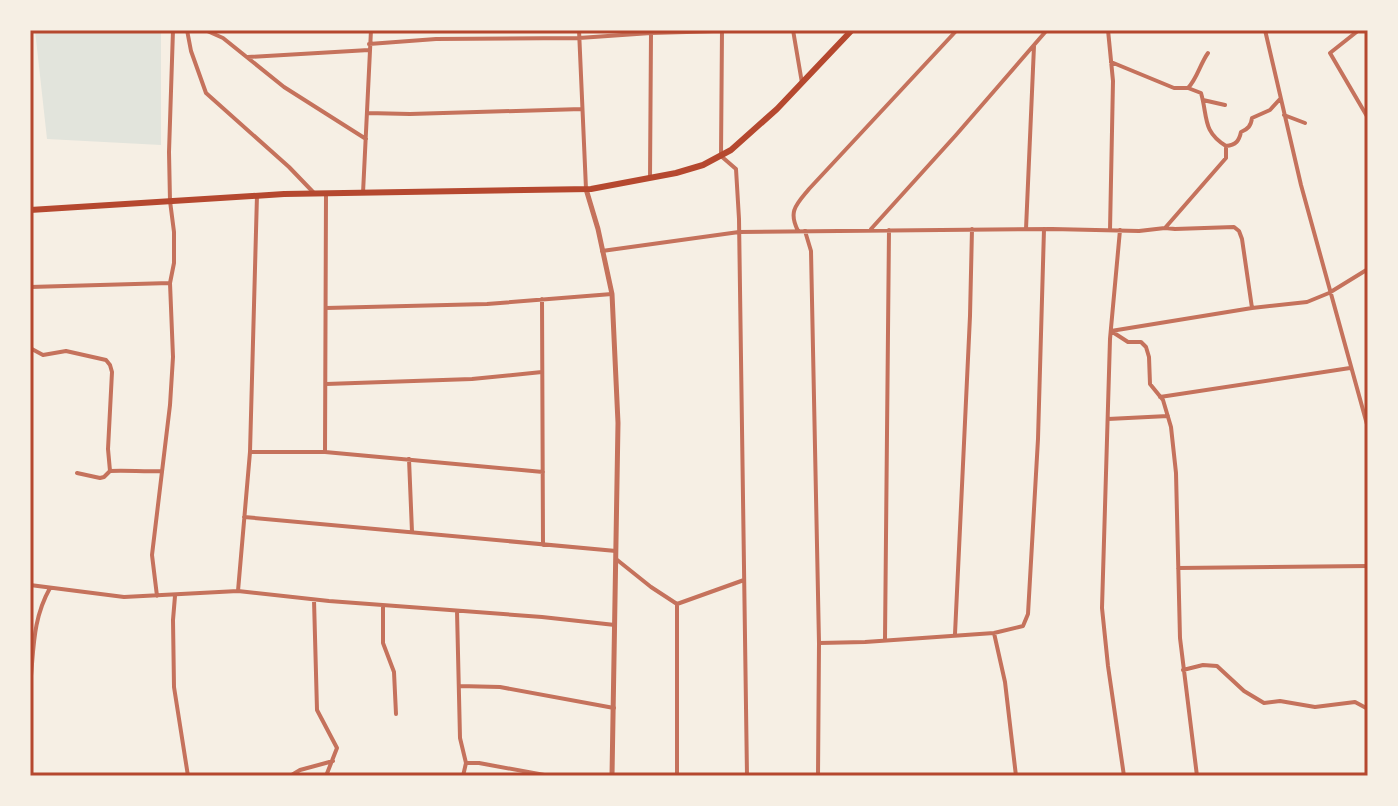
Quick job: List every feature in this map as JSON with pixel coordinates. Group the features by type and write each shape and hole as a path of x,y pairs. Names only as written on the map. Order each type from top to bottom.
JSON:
{"main road":[{"path":"30,210 257,195 586,189 650,178 689,169 731,150 777,109 852,30"}],"street":[{"path":"157,596 152,555 173,357 170,283 174,263 174,232 169,152 173,30"},
{"path":"187,30 206,93 289,167 314,194"},
{"path":"205,30 223,38 284,87 366,139"},
{"path":"363,193 371,30"},
{"path":"579,30 586,189 612,294 618,423 612,776"},
{"path":"793,30 802,83"},
{"path":"798,231 792,219 795,207 809,189 957,30"},
{"path":"869,230 1047,30"},
{"path":"1108,30 1113,81 1110,230"},
{"path":"1265,30 1329,293 1368,428"},
{"path":"1359,30 1330,53 1368,117"},
{"path":"247,57 436,39 579,38 722,31 721,156 736,169 739,232 747,776"},
{"path":"650,178 651,33"},
{"path":"1026,229 1034,44"},
{"path":"1188,88 1208,53"},
{"path":"1111,62 1174,88 1188,88 1201,93 1207,129 1226,146 1240,139 1241,132 1251,124 1252,118 1270,110 1280,99"},
{"path":"1203,100 1225,105"},
{"path":"367,113 582,109"},
{"path":"1284,115 1305,123"},
{"path":"1165,228 1226,158 1226,146"},
{"path":"325,452 326,193"},
{"path":"238,591 250,452 257,195"},
{"path":"602,251 739,232 972,229 1139,231 1234,227 1242,239 1252,308"},
{"path":"955,635 972,229"},
{"path":"819,643 994,633 1023,626 1028,614 1038,439 1044,229"},
{"path":"885,641 889,230"},
{"path":"1120,230 1111,331 1102,608 1124,776"},
{"path":"805,231 811,251 819,643 818,776"},
{"path":"1111,331 1307,302 1329,293 1368,269"},
{"path":"30,287 170,283"},
{"path":"326,308 487,304 612,294"},
{"path":"542,299 543,545"},
{"path":"1111,331 1128,342 1141,342 1146,347 1150,384 1160,397 1171,427 1176,473 1180,638 1197,776"},
{"path":"30,348 43,355 66,351 106,360 110,365 110,471"},
{"path":"1160,397 1350,368"},
{"path":"326,384 472,379 542,372"},
{"path":"1108,419 1168,416"},
{"path":"250,452 325,452 543,472"},
{"path":"409,459 412,533"},
{"path":"77,473 100,478 110,471 162,471"},
{"path":"244,517 616,551"},
{"path":"616,559 677,604"},
{"path":"1178,568 1368,566"},
{"path":"677,604 744,580"},
{"path":"30,585 124,597 238,591 615,625"},
{"path":"30,686 35,623 50,588"},
{"path":"175,595 174,687 188,776"},
{"path":"314,600 317,710 337,748 326,776"},
{"path":"677,604 677,776"},
{"path":"383,606 383,643 394,672 396,714"},
{"path":"457,611 460,738 466,763 463,776"},
{"path":"994,633 1005,682 1016,776"},
{"path":"1183,670 1203,665 1217,666 1244,691 1264,703 1280,701 1315,707 1355,702 1368,709"},
{"path":"459,686 500,687 614,708"},
{"path":"290,776 333,761"},
{"path":"466,763 550,776"}],"shaded area":[{"path":"35,30 161,30 161,145 47,139"}]}
